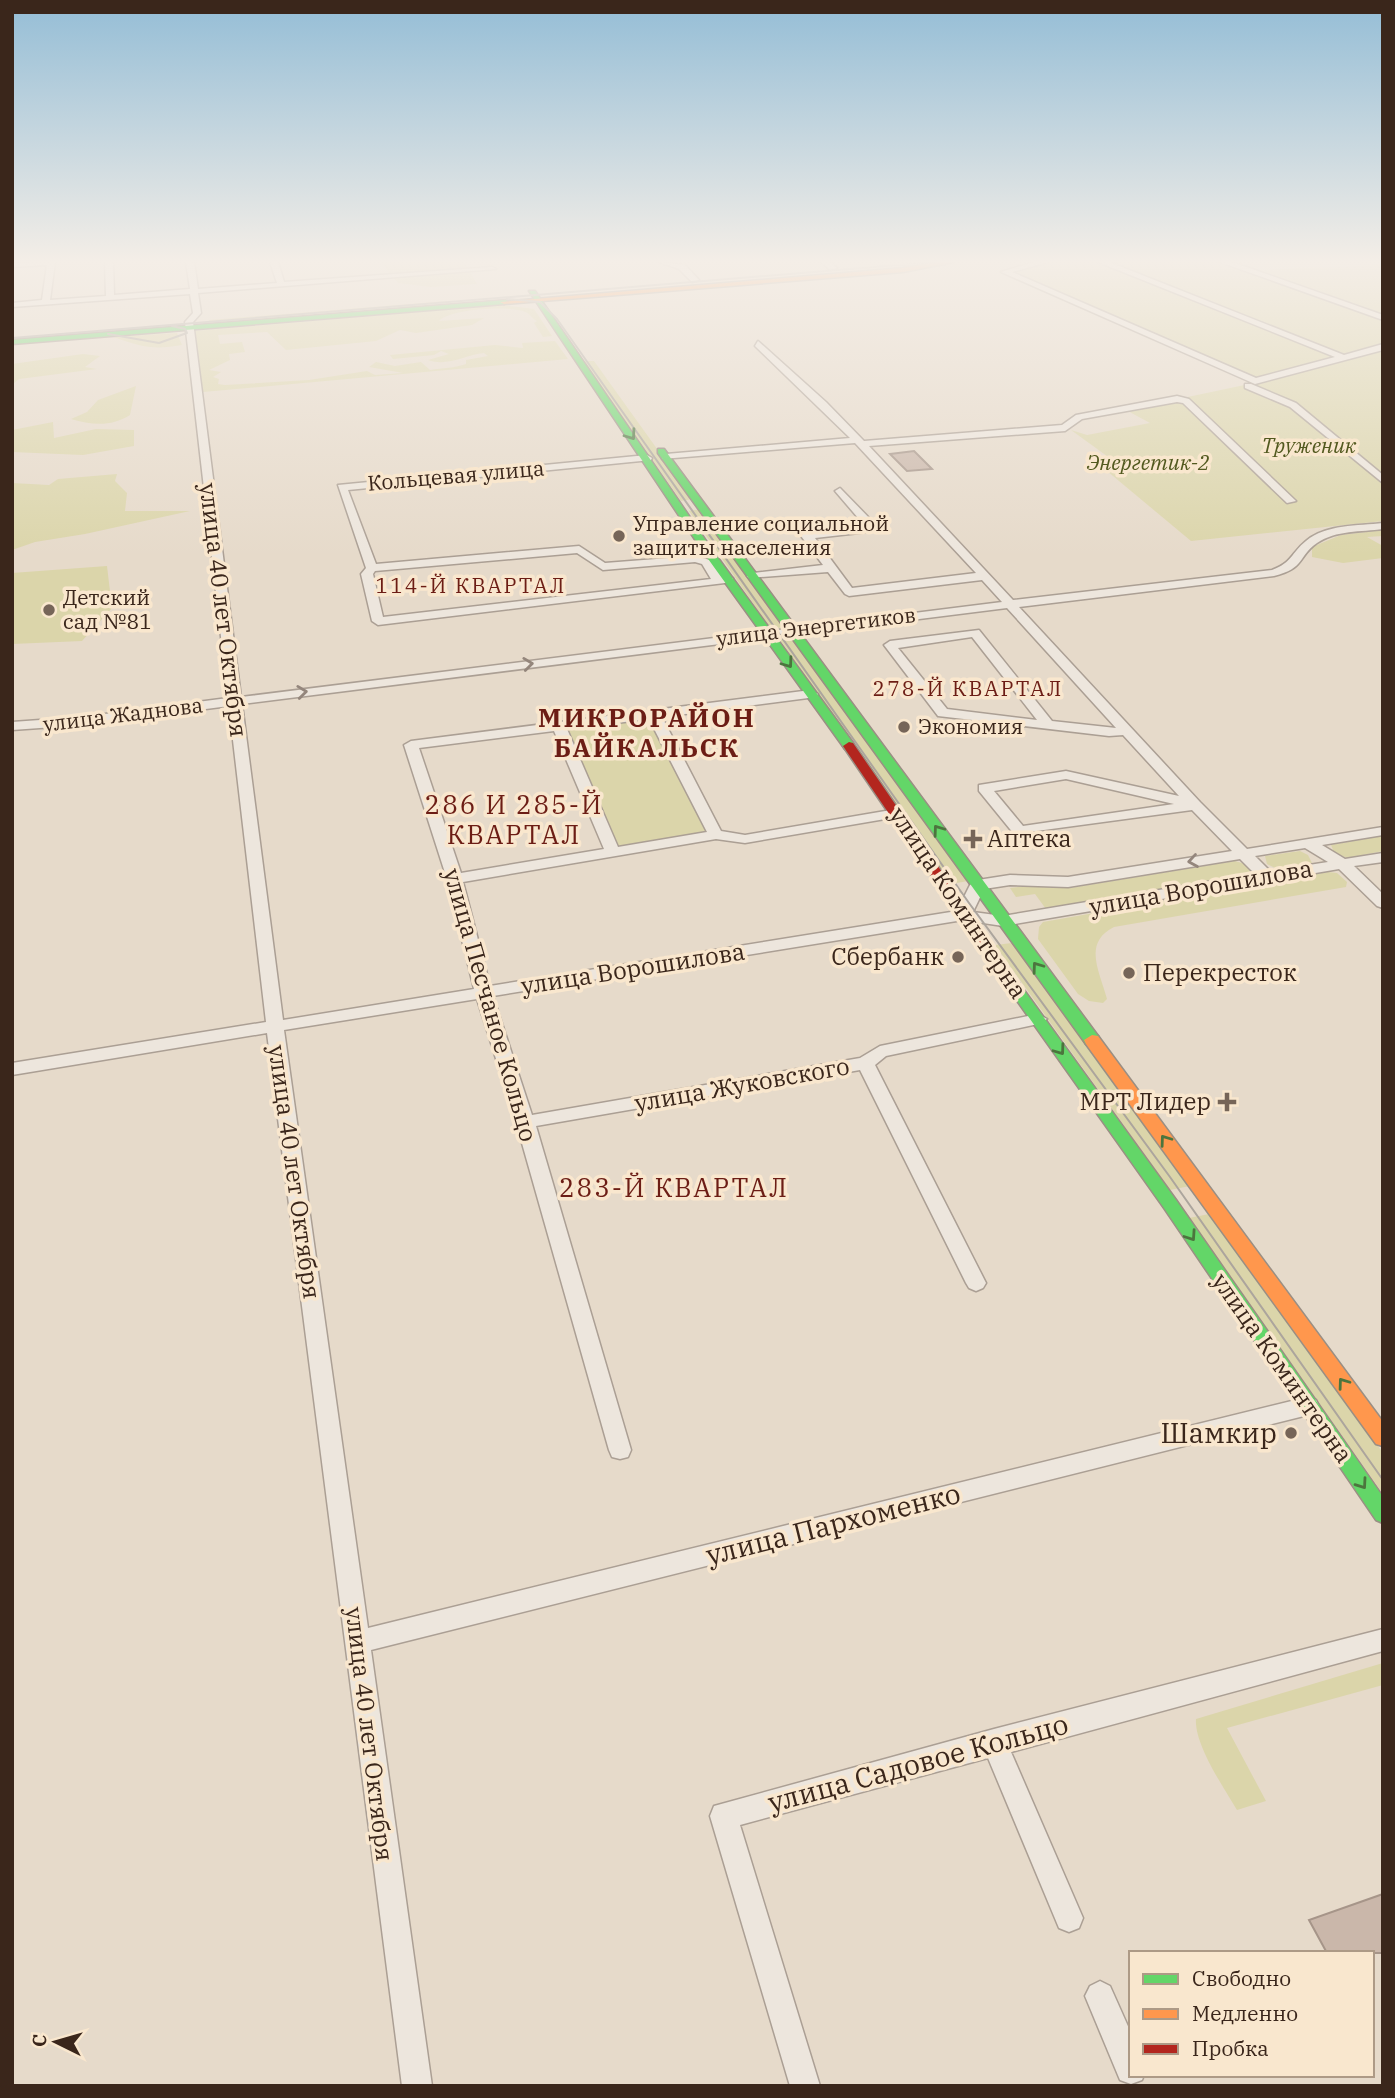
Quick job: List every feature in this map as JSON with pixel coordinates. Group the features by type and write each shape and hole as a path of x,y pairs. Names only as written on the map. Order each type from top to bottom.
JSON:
{"street":[{"name":"улица 40 лет Октября","path":"194,360 275,1027 417,2086"},
{"name":"улица Коминтерна","path":"579,360 647,458 723,580 767,633 897,813 963,915 1170,1204 1383,1514"},
{"name":"улица Коминтерна","path":"598,360 791,630 1383,1438"},
{"path":"775,360 823,404 1195,805 1268,877"},
{"path":"1207,360 1255,381 1338,360"},
{"path":"1248,386 1293,405 1383,480"},
{"path":"666,457 1065,428 1079,417 1177,399 1186,401 1291,501"},
{"name":"Кольцевая улица","path":"647,458 342,487 372,568 367,574 378,621 723,580"},
{"path":"840,491 871,525 868,529 807,536 849,592 983,576"},
{"name":"улица Энергетиков","path":"234,701 1009,603 1275,573 1295,565 1306,546 1327,534 1383,526"},
{"path":"372,568 579,549 603,567 695,559 706,562 723,580"},
{"path":"753,576 829,568"},
{"path":"1048,725 975,633 890,645 943,713 1109,732 1127,731"},
{"name":"улица Песчаное Кольцо","path":"620,1450 525,1122 483,993 455,879 411,745 811,694"},
{"name":"улица Жаднова","path":"12,726 82,721 234,701"},
{"path":"654,715 716,835"},
{"path":"560,728 614,855"},
{"path":"1066,775 1195,805 1019,831 984,788 1066,775"},
{"path":"455,879 614,855 716,835 745,839 897,813"},
{"name":"улица Ворошилова","path":"978,885 1010,880 1068,882 1383,831"},
{"path":"1309,844 1343,864 1383,857"},
{"name":"улица Ворошилова","path":"12,1069 963,915 1003,921 1343,864 1383,903"},
{"path":"963,915 978,885"},
{"name":"улица Жуковского","path":"525,1122 865,1063 880,1052 1038,1020"},
{"path":"865,1063 976,1283"},
{"path":"1170,1204 1206,1196"},
{"name":"улица Пархоменко","path":"358,1642 1308,1406"},
{"name":"улица Садовое Кольцо","path":"805,2086 724,1816 1383,1640"},
{"path":"994,1742 1069,1918"},
{"path":"1100,1996 1129,2064"}],"green space":[{"path":"41,360 95,360 85,367 97,369 19,379 12,385 12,364"},
{"path":"199,360 230,360 209,370 221,372 213,377 219,379 218,384 225,385 309,380 367,371 375,375 403,373 369,367 376,362 395,366 421,362 430,370 466,364 467,360 558,360 203,392"},
{"path":"428,360 456,360 442,362"},
{"name":"Труженик","path":"1202,360 1383,360 1383,521 1191,541 1095,461 1111,459 1071,430 1087,435 1150,423 1126,410 1254,383"},
{"path":"584,361 594,361 693,499 681,501"},
{"path":"136,386 130,415 123,419 101,424 71,419 87,412 98,400"},
{"path":"53,422 54,438 96,429 134,430 134,446 83,455 12,452 12,430"},
{"path":"117,474 115,481 127,493 125,511 190,511 35,542 12,550 12,483 49,485 58,479"},
{"path":"701,509 785,627 771,629 689,511"},
{"path":"1383,530 1383,536 1367,537 1383,546 1383,558 1343,563 1312,557 1312,547 1341,535"},
{"path":"107,566 112,608 82,641 12,644 12,573"},
{"path":"792,636 968,881 951,884 778,637"},
{"path":"654,715 716,835 614,853 560,728"},
{"path":"1383,836 1383,851 1347,858 1334,852 1331,845"},
{"path":"1300,851 1308,855 1312,863 1277,869 1267,864 1265,856"},
{"path":"1235,861 1252,866 1248,877 1046,909 1035,894 1016,897 1010,888 1033,885 1070,888"},
{"path":"1328,872 1337,873 1347,882 1346,887 1114,927 1098,941 1096,950 1098,969 1107,999 1103,1003 1089,1001 1078,994 1038,939 1039,927 1043,922"},
{"path":"1012,943 1190,1186 1170,1190 995,945"},
{"path":"1209,1214 1383,1453 1383,1494 1189,1218"},
{"path":"1383,1663 1383,1685 1227,1728 1266,1801 1237,1810 1205,1753 1196,1719"}],"building":[{"path":"914,451 932,469 907,471 890,454"},
{"path":"1383,1894 1383,1953 1326,1951 1309,1920"}],"tram line":[{"path":"586,360 969,903 1170,1177 1383,1480"}],"traffic: fast":[{"path":"578,360 711,556 849,746"},
{"path":"661,451 1092,1040"},
{"path":"1003,971 1170,1204 1383,1514"}],"traffic: slow":[{"path":"1092,1040 1383,1438"}],"traffic: jam":[{"path":"849,746 1003,971"}],"place":[{"name":"Управление социальной защиты населения","path":"619,536"},
{"name":"Детский сад №81","path":"49,610"},
{"name":"Экономия","path":"904,727"},
{"name":"Аптека","path":"973,839"},
{"name":"Сбербанк","path":"958,957"},
{"name":"Перекресток","path":"1129,973"},
{"name":"МРТ Лидер","path":"1227,1102"},
{"name":"Шамкир","path":"1291,1433"}],"district":[{"name":"114-Й КВАРТАЛ","path":"471,586"},
{"name":"278-Й КВАРТАЛ","path":"968,689"},
{"name":"МИКРОРАЙОН БАЙКАЛЬСК","path":"647,733"},
{"name":"286 И 285-Й КВАРТАЛ","path":"514,820"},
{"name":"283-Й КВАРТАЛ","path":"674,1188"}],"park label":[{"name":"Энергетик-2","path":"1148,463"}]}
